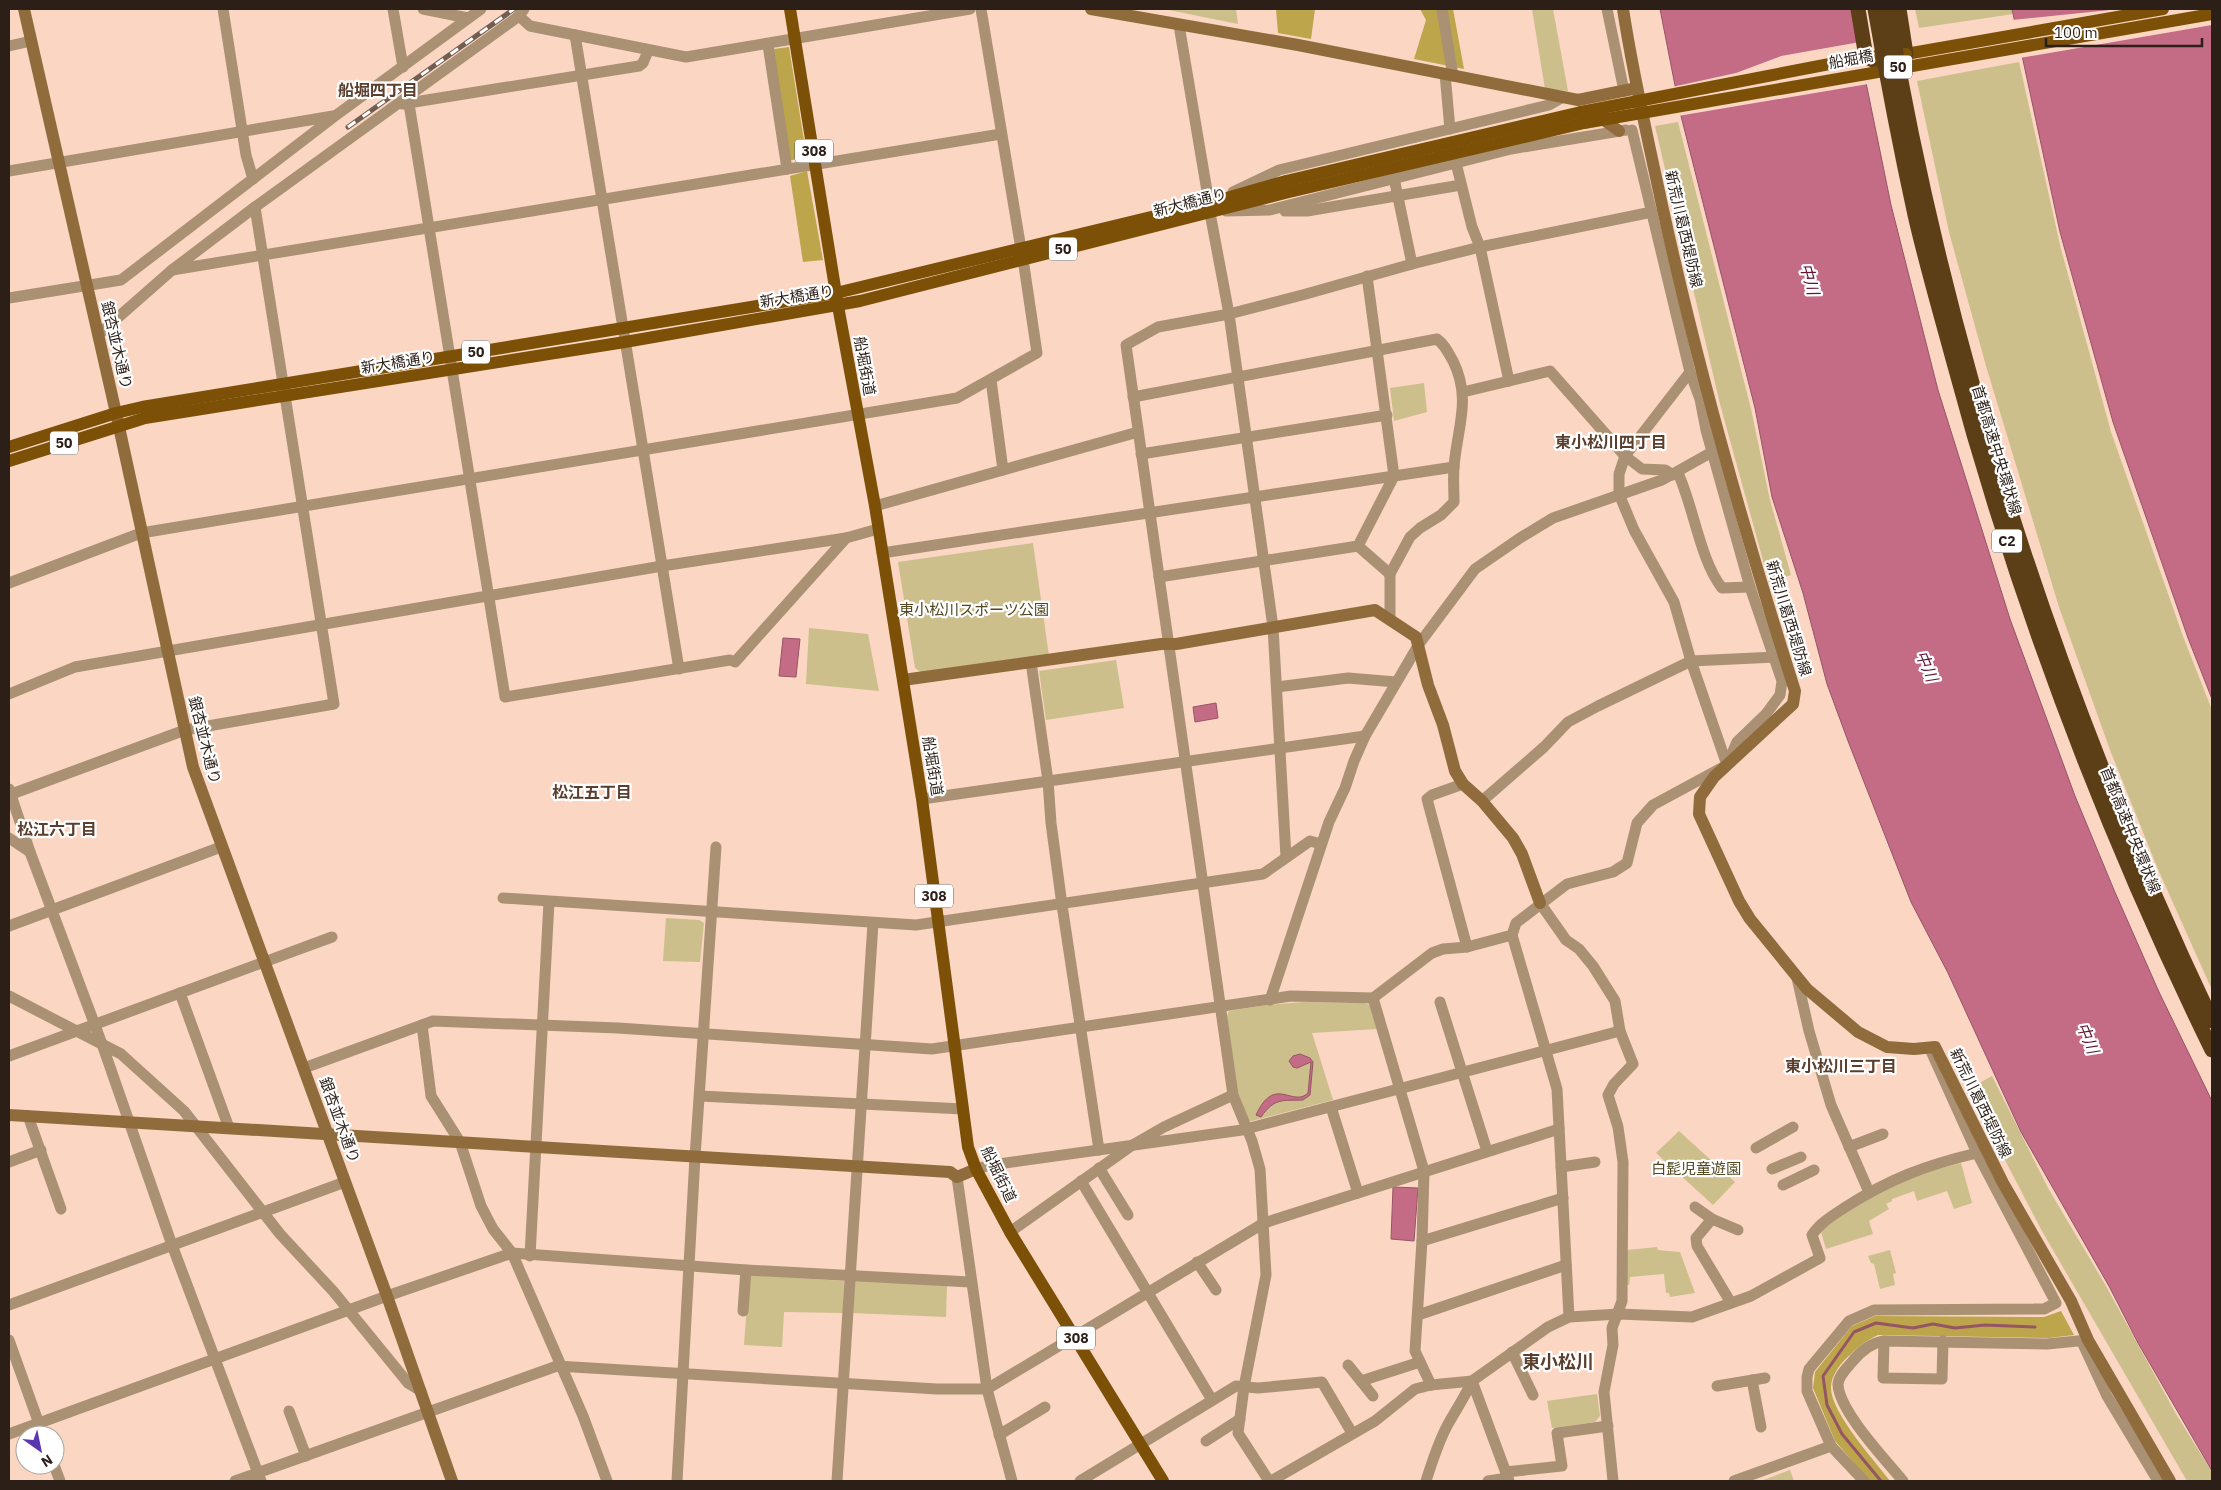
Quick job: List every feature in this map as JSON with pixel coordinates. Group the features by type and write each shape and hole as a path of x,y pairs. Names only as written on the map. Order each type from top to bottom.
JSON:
{"highway":[{"path":"1858,9 1866,57 1891,68 1906,54 1899,9"},
{"name":"首都高速中央環状線","path":"1875,9 1915,216 1970,423 1997,511 2057,691 2105,815 2165,953 2212,1050"},
{"name":"首都高速中央環状線","path":"1888,9 1912,130 1954,313 2037,592 2147,880 2212,1021"}],"main road":[{"name":"船堀街道","path":"790,9 817,164 856,413 875,506 922,799 968,1147 976,1169 1010,1232 1163,1481"},
{"name":"船堀橋","path":"1581,111 1866,57 1906,54 2163,9"},
{"name":"船堀橋","path":"1581,111 1891,68 2212,14"},
{"name":"新大橋通り","path":"9,448 117,419 145,418 449,357 836,293 1022,254 1214,207 1581,111"},
{"name":"新大橋通り","path":"284,390 451,370 838,306 1022,254"},
{"name":"新大橋通り","path":"9,461 117,419"}],"street":[{"name":"銀杏並木通り","path":"24,9 117,419 193,768 387,1296 452,1481"},
{"path":"223,9 242,131 253,179"},
{"path":"393,9 403,67"},
{"path":"423,9 468,18"},
{"path":"9,298 121,280 334,116 481,9"},
{"path":"98,335 172,270 522,12 530,26 648,51 686,57 970,9"},
{"path":"9,583 141,533 470,480 856,413 957,398 1037,353 981,9"},
{"path":"1091,9 1298,45 1563,97 1581,111 1619,131"},
{"path":"1442,9 1449,75 1450,129"},
{"path":"1607,9 1624,91"},
{"name":"新荒川葛西堤防線","path":"1622,9 1637,88 1638,128 1680,287 1704,398 1796,698 1788,709 1714,777 1700,797 1699,814 1739,901 1750,919 1797,978 1818,1000 1858,1032 1887,1047 1899,1049 1935,1047 2008,1202 2071,1301 2085,1341 2170,1481"},
{"path":"1179,25 1214,207 1273,627 1286,857"},
{"path":"575,35 679,669"},
{"path":"9,46 31,42"},
{"path":"768,44 787,169"},
{"path":"395,104 409,104 638,66 643,63 648,51"},
{"path":"1581,111 1624,91 1637,88"},
{"path":"1214,207 1279,170 1549,105 1563,97"},
{"path":"409,104 505,697 730,660 735,662 846,538"},
{"path":"9,171 334,116"},
{"path":"1270,210 1511,149 1638,128 1652,212 1690,372 1704,398 1706,430 1712,452 1750,587 1776,657 1782,681 1780,695 1766,714 1737,742 1727,765 1653,805 1637,823 1626,863 1613,872 1567,884 1516,923 1512,935 1547,1050 1557,1090 1569,1317"},
{"path":"172,270 1001,134"},
{"path":"1456,163 1472,227 1480,247 1509,381"},
{"path":"1394,178 1412,264"},
{"path":"1214,207 1307,211 1461,185"},
{"path":"255,207 334,704 185,730 9,792 102,1044 172,1245 258,1474"},
{"path":"1472,1381 1432,1385 1416,1389 1375,1421 1270,1481 1238,1433 1244,1387 1266,1275 1260,1169 1233,1095 1219,1008 1126,345 1158,327 1229,314 1480,247 1652,212"},
{"path":"1358,546 1394,476 1368,276"},
{"path":"1133,397 1437,339 1445,346 1458,370 1463,392 1462,422 1454,467 1454,502 1441,515 1420,528 1410,537 1390,574 1390,618"},
{"path":"1463,392 1550,371 1625,456 1642,469 1665,470 1675,474 1685,488 1712,576 1722,588 1750,587"},
{"path":"1690,372 1625,456 1619,474 1619,494 1634,530 1674,602 1691,661 1727,765"},
{"path":"991,380 1004,470"},
{"path":"1141,454 1387,416"},
{"path":"875,506 1138,432"},
{"path":"1270,1000 1328,822 1345,788 1365,736 1420,644 1475,569 1520,538 1554,518 1675,474 1712,452"},
{"path":"882,553 1454,467"},
{"path":"9,694 60,675 75,667 662,566 846,538 878,529"},
{"path":"1159,577 1358,546 1390,574"},
{"path":"903,680 1169,644 1375,610 1416,636 1420,644 1428,685 1443,725 1455,771 1463,784 1482,801 1512,838 1522,854 1540,903 1566,940 1579,949 1593,966 1615,1001 1620,1031 1633,1064 1614,1084 1608,1095 1618,1127 1623,1162 1622,1301 1619,1314 1612,1328 1613,1345 1604,1392 1613,1481"},
{"path":"1482,801 1544,747 1568,722 1691,661 1776,657"},
{"path":"1031,662 1048,781 1051,822 1062,904 1099,1150"},
{"path":"1277,687 1348,678 1396,682"},
{"path":"922,799 1186,763 1365,736"},
{"path":"1463,784 1432,794 1427,799 1467,947"},
{"path":"9,838 30,852"},
{"path":"503,898 916,925 1263,874 1310,841 1321,844"},
{"path":"9,926 221,847"},
{"path":"677,1481 695,1157 705,1034 716,847"},
{"path":"530,1256 549,902"},
{"path":"837,1481 873,923"},
{"path":"304,1068 433,1021 542,1024 932,1048 954,1046 1291,996 1373,998 1432,953 1443,949 1467,947 1512,935"},
{"path":"9,1056 332,937"},
{"path":"1797,978 1809,1031 1831,1105 1869,1192"},
{"path":"180,993 229,1128"},
{"path":"9,996 121,1054 184,1112 262,1212 349,1311 408,1383 421,1391"},
{"path":"1373,998 1424,1171 1422,1242 1415,1351 1432,1385"},
{"path":"1440,1002 1464,1072 1487,1151"},
{"path":"422,1025 431,1096 460,1142 482,1206 493,1229 512,1254 562,1365 607,1481"},
{"path":"957,1177 976,1169 1246,1129 1620,1031"},
{"path":"1864,1481 1831,1446 1807,1391 1809,1369 1849,1321 1874,1310 2044,1309 2056,1303 2008,1202 1978,1152 1929,1047"},
{"path":"1010,1232 1131,1146 1164,1127 1233,1095"},
{"path":"700,1096 861,1106 963,1109"},
{"path":"1331,1107 1358,1193"},
{"path":"9,1115 950,1172 957,1177 970,1282 987,1389 1012,1481"},
{"path":"28,1116 61,1209"},
{"path":"1756,1148 1793,1127"},
{"path":"235,1481 562,1365 936,1389 987,1389 1264,1223 1558,1129"},
{"path":"1849,1147 1883,1134"},
{"path":"9,1162 41,1150"},
{"path":"1426,1481 1432,1461 1447,1426 1464,1399 1472,1381 1548,1327 1569,1317 1619,1314 1692,1317 1751,1296 1820,1258 1812,1235 1819,1225 1869,1192 1920,1168 1978,1152"},
{"path":"1772,1169 1801,1157"},
{"path":"1561,1167 1595,1162"},
{"path":"1099,1168 1128,1215"},
{"path":"1784,1185 1814,1170"},
{"path":"1081,1181 1212,1400"},
{"path":"9,1305 344,1182"},
{"path":"1422,1242 1563,1198"},
{"path":"1695,1207 1712,1219 1738,1230"},
{"path":"1712,1219 1696,1238 1697,1246 1731,1303"},
{"path":"9,1434 387,1296 512,1254 746,1270 970,1282"},
{"path":"1197,1262 1216,1290"},
{"path":"1418,1315 1566,1266"},
{"path":"743,1311 746,1270"},
{"path":"9,1340 39,1423"},
{"path":"1884,1341 1883,1378 1942,1378 1942,1341"},
{"path":"1903,1481 1846,1409 1838,1384 1840,1376 1859,1354 1875,1342 1942,1341 2047,1344 2085,1341 2107,1396 2158,1481"},
{"path":"1512,1352 1533,1395"},
{"path":"1361,1381 1420,1362"},
{"path":"1348,1364 1373,1396"},
{"path":"1718,1386 1765,1378"},
{"path":"1752,1380 1761,1427"},
{"path":"1472,1381 1508,1477"},
{"path":"1080,1481 1236,1386 1258,1388 1322,1382 1352,1433"},
{"path":"999,1435 1045,1407"},
{"path":"289,1411 306,1456"},
{"path":"1206,1440 1240,1419"},
{"path":"1488,1481 1562,1466 1557,1433 1608,1426"},
{"path":"1734,1481 1831,1446"},
{"path":"2146,1463 2147,1481"}],"green space":[{"path":"1164,9 1236,9 1238,24"},
{"path":"1532,9 1553,9 1568,91 1545,89"},
{"path":"1915,9 2012,9 2013,14 1919,28"},
{"path":"2019,62 2061,249 2111,432 2184,639 2212,710 2212,990 2157,867 2110,750 2059,607 1986,366 1949,232 1917,81"},
{"path":"1678,122 1751,409 1770,500 1791,575 1769,582 1720,404 1655,126"},
{"path":"1424,383 1427,412 1394,421 1390,388"},
{"name":"東小松川スポーツ公園","path":"1033,543 1049,656 922,673 915,668 898,562"},
{"path":"809,628 868,634 879,691 806,684"},
{"path":"1116,660 1124,708 1046,720 1039,671"},
{"path":"666,918 699,920 704,923 700,962 663,961"},
{"path":"1304,1002 1364,1003 1370,1005 1377,1029 1312,1033 1333,1100 1248,1122 1238,1096 1227,1016 1229,1011 1266,1005"},
{"path":"1992,1076 2048,1188 2106,1286 2176,1414 2212,1472 2212,1481 2187,1481 2042,1231 1968,1089"},
{"name":"白髭児童遊園","path":"1679,1131 1735,1182 1713,1205 1656,1153"},
{"path":"1961,1163 1972,1203 1954,1209 1947,1191 1917,1201 1914,1191 1892,1199 1892,1201 1886,1204 1889,1209 1869,1221 1873,1234 1826,1249 1821,1232 1826,1226 1877,1193 1928,1172"},
{"path":"1657,1247 1658,1250 1680,1252 1695,1293 1670,1297 1669,1293 1666,1293 1664,1274 1630,1277 1629,1285 1627,1285 1627,1250"},
{"path":"1890,1250 1896,1273 1893,1274 1895,1285 1880,1289 1874,1264 1871,1263 1868,1256"},
{"path":"749,1275 844,1281 843,1313 784,1312 782,1347 744,1345"},
{"path":"853,1280 947,1286 946,1317 852,1313"},
{"path":"1597,1394 1600,1416 1595,1422 1552,1428 1547,1401"},
{"path":"1790,1470 1794,1481 1761,1481"}],"shaded area":[{"path":"1276,9 1315,9 1311,39 1278,33"},
{"path":"1420,9 1453,9 1464,69 1414,59 1426,20"},
{"path":"789,47 807,159 790,160 767,50"},
{"path":"807,171 823,260 803,262 790,176"},
{"path":"2061,1311 2074,1335 2049,1338 1878,1335 1870,1339 1840,1365 1833,1378 1831,1387 1833,1397 1845,1422 1890,1481 1870,1481 1835,1441 1813,1388 1815,1372 1852,1326 1875,1316 2044,1317"}],"water":[{"name":"中川","path":"1660,9 1851,9 1891,205 1938,390 2010,619 2075,796 2114,890 2159,992 2212,1101 2212,1471 2138,1343 2110,1288 2021,1132 1948,973 1911,902 1848,741 1827,684 1803,593 1772,497 1755,408 1681,116"},
{"path":"2012,9 2212,9 2212,699 2188,638 2113,422 2060,232"},
{"path":"783,638 800,639 796,677 779,676"},
{"path":"1216,703 1218,718 1195,722 1193,707"},
{"path":"1300,1054 1310,1058 1313,1062 1310,1095 1303,1100 1280,1101 1271,1106 1261,1117 1256,1115 1270,1096 1283,1094 1302,1097 1308,1093 1311,1062 1297,1068 1293,1067 1289,1061 1293,1056"},
{"path":"1393,1187 1418,1188 1414,1241 1391,1239"}],"pier":[{"path":"2120,9 2212,9 2212,25 2020,58 2012,20"},
{"path":"1860,42 1868,84 1678,116 1672,87 1736,73 1781,56"}],"waterway":[{"path":"1881,1481 1842,1434 1827,1405 1823,1376 1854,1332 1876,1323 1913,1328 1933,1324 1955,1328 1985,1325 2035,1327"}],"railway":[{"path":"348,127 514,9"}],"district":[{"name":"船堀四丁目","path":"378,90"},
{"name":"東小松川四丁目","path":"1611,442"},
{"name":"松江五丁目","path":"592,792"},
{"name":"松江六丁目","path":"57,829"},
{"name":"東小松川三丁目","path":"1841,1066"},
{"name":"東小松川","path":"1558,1361"}]}
